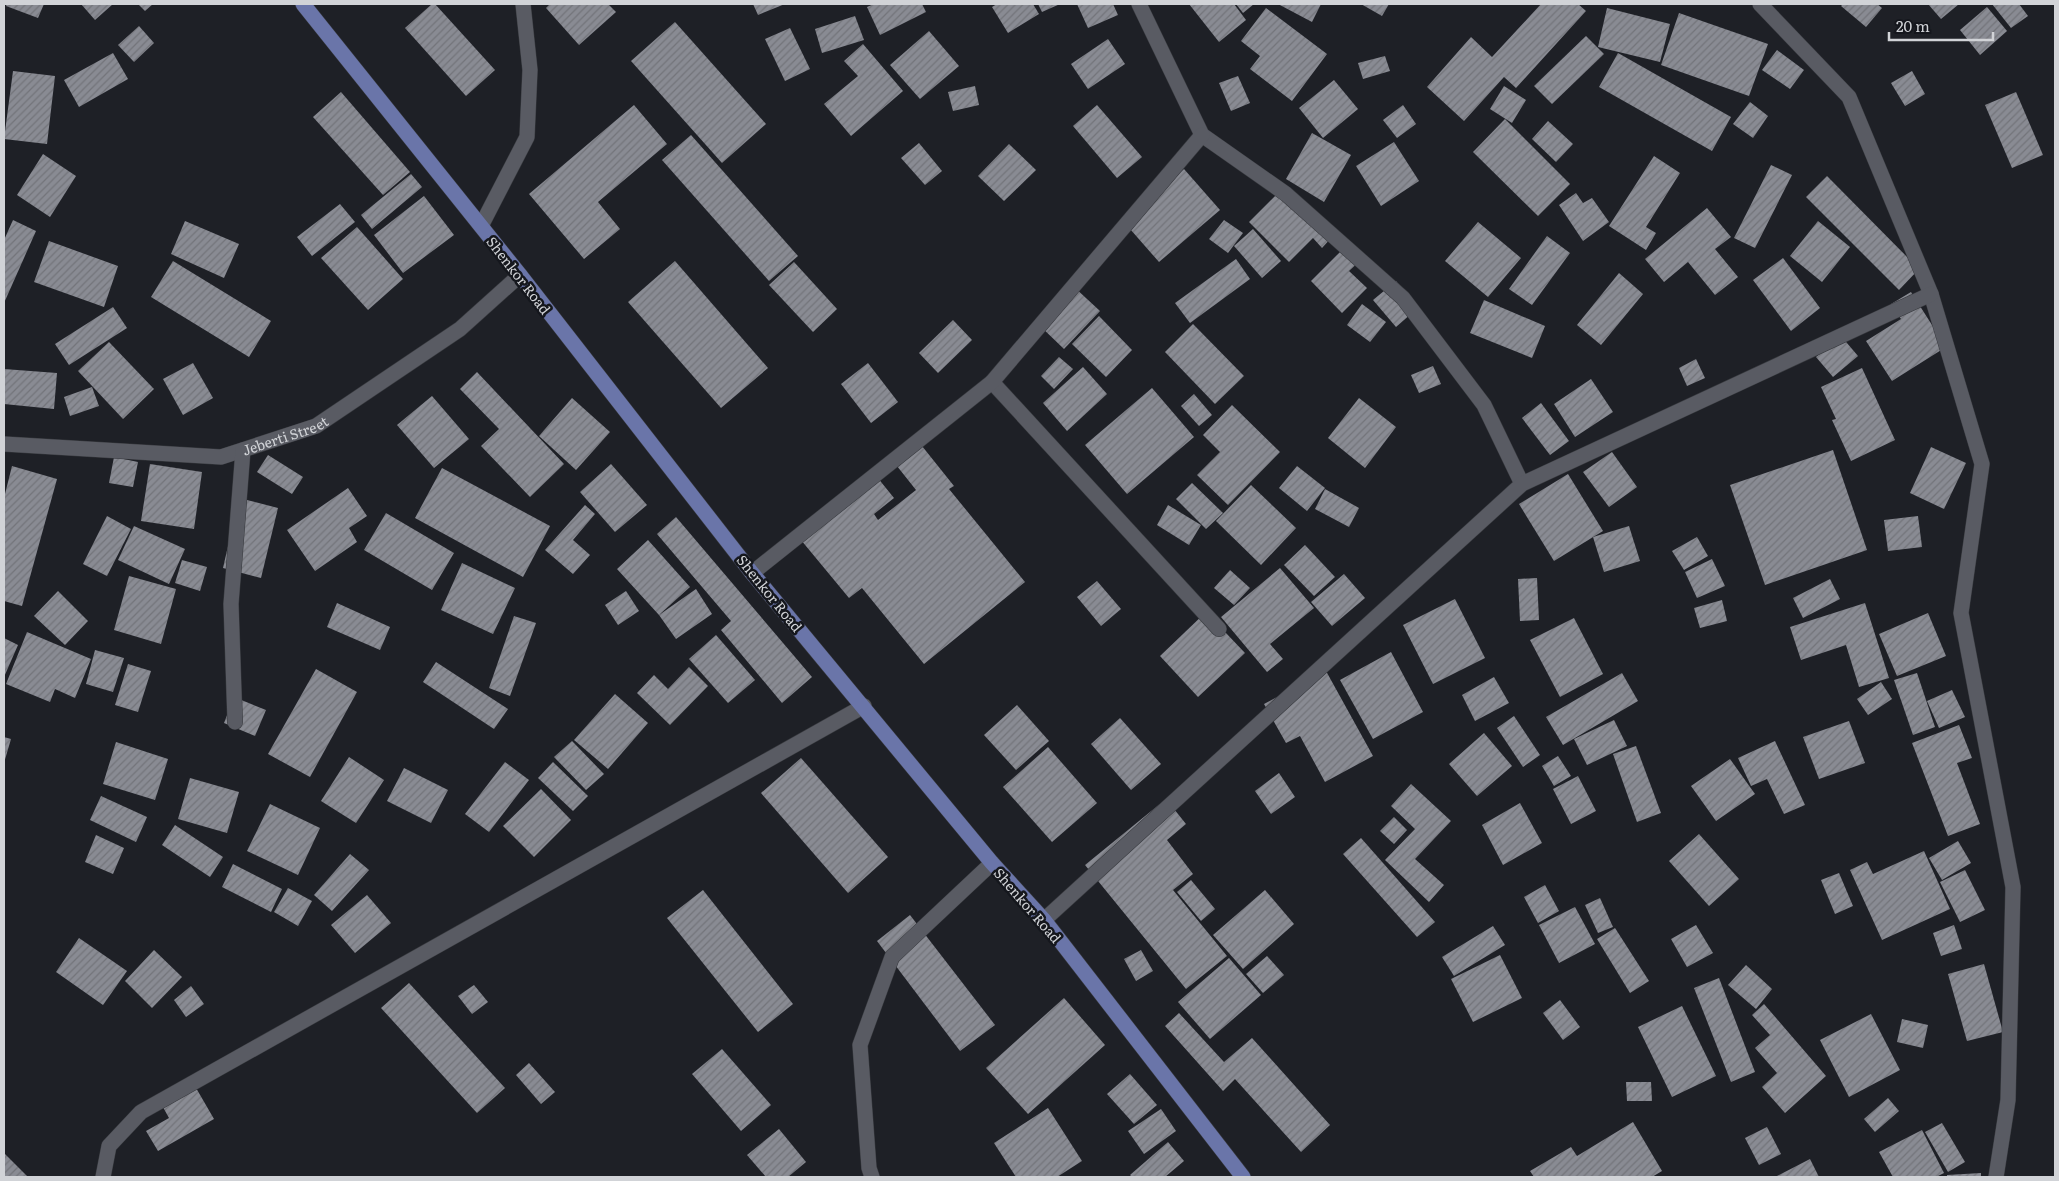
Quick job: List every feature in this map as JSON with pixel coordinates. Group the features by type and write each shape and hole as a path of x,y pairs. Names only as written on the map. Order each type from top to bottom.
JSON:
{"main road":[{"name":"Shenkor Road","path":"303,4 481,226 752,573 992,863 1044,920 1242,1177"}],"street":[{"path":"481,226 527,137 530,70 523,4"},
{"path":"1139,4 1202,135 1286,194 1403,298 1484,405 1522,484"},
{"path":"1760,4 1849,96 1931,294 1982,464 1961,613 2013,886 2008,1100 1996,1177"},
{"path":"752,573 992,382 1202,135"},
{"name":"Jeberti Street","path":"4,444 221,457 243,450 316,426 460,329 520,276"},
{"path":"1044,920 1522,484 1931,294"},
{"path":"992,382 1219,629"},
{"path":"235,722 231,604 243,450"},
{"path":"103,1177 109,1146 141,1112 864,706"},
{"path":"872,1177 868,1168 860,1045 892,957 992,863"}],"building":[{"path":"7,4 44,4 38,18 6,6"},
{"path":"81,4 113,4 95,20"},
{"path":"138,4 153,4 145,11"},
{"path":"432,4 435,4 495,70 466,96 405,28"},
{"path":"550,4 608,4 616,12 579,45 546,8"},
{"path":"753,4 785,4 758,15"},
{"path":"874,4 922,4 926,12 880,35 867,7"},
{"path":"997,4 1033,4 1039,14 1008,33 992,7"},
{"path":"1038,4 1060,4 1042,12"},
{"path":"1077,4 1113,4 1118,15 1088,28"},
{"path":"1189,4 1234,4 1246,20 1219,42"},
{"path":"1236,4 1254,4 1243,13"},
{"path":"1278,4 1321,4 1312,22"},
{"path":"1361,4 1389,4 1382,16"},
{"path":"1541,4 1578,4 1586,11 1516,88 1504,77 1464,121 1427,87 1471,37 1492,57"},
{"path":"1843,4 1877,4 1882,8 1866,27 1841,6"},
{"path":"1928,4 1959,4 1941,19"},
{"path":"1992,4 2019,4 2028,16 2011,28"},
{"path":"1987,7 2007,31 1980,55 1960,30"},
{"path":"1266,8 1327,54 1292,101 1250,69 1260,56 1241,41"},
{"path":"1607,8 1670,24 1660,62 1598,47"},
{"path":"1679,13 1768,44 1749,96 1661,65"},
{"path":"855,16 864,40 822,53 815,29"},
{"path":"675,22 766,124 722,163 631,61"},
{"path":"139,26 154,43 134,62 118,45"},
{"path":"790,28 810,69 785,81 765,39"},
{"path":"929,31 959,66 920,99 890,65"},
{"path":"1586,36 1604,54 1552,104 1534,86"},
{"path":"1108,39 1125,64 1088,89 1071,64"},
{"path":"863,44 903,91 851,136 824,104 858,76 844,61"},
{"path":"1777,50 1804,70 1790,89 1762,70"},
{"path":"113,53 128,79 79,107 64,80"},
{"path":"1618,53 1731,117 1712,151 1599,87"},
{"path":"1385,56 1390,71 1363,79 1358,63"},
{"path":"13,71 55,76 47,144 4,139"},
{"path":"1912,71 1925,94 1905,106 1891,83"},
{"path":"1238,76 1250,103 1231,111 1219,83"},
{"path":"1334,80 1358,109 1323,138 1299,108"},
{"path":"975,86 979,105 953,111 948,92"},
{"path":"1504,86 1526,100 1512,123 1490,109"},
{"path":"341,92 410,172 383,195 313,117"},
{"path":"2016,92 2043,155 2012,168 1985,105"},
{"path":"1750,102 1768,116 1753,138 1733,124"},
{"path":"634,105 667,144 598,202 620,229 584,259 529,194"},
{"path":"1097,105 1142,157 1117,178 1073,126"},
{"path":"1403,105 1416,124 1397,138 1383,120"},
{"path":"1505,119 1570,184 1538,216 1473,152"},
{"path":"1548,121 1573,144 1556,162 1532,139"},
{"path":"1312,133 1351,155 1324,202 1286,179"},
{"path":"691,135 798,256 769,281 662,160"},
{"path":"1394,142 1419,181 1381,206 1356,166"},
{"path":"919,143 942,171 925,185 901,158"},
{"path":"1009,144 1036,170 1004,201 978,176"},
{"path":"43,154 76,176 50,217 17,195"},
{"path":"1654,156 1680,173 1646,227 1656,233 1646,250 1609,226"},
{"path":"1771,165 1792,175 1755,248 1734,238"},
{"path":"1184,169 1220,210 1159,262 1123,221"},
{"path":"411,174 422,187 372,229 361,215"},
{"path":"1827,176 1919,269 1899,290 1806,197"},
{"path":"1283,188 1332,237 1322,248 1313,238 1289,262 1249,222"},
{"path":"1576,193 1583,203 1592,198 1609,222 1583,241 1559,205"},
{"path":"424,196 454,235 403,273 374,235"},
{"path":"340,204 355,222 312,256 297,237"},
{"path":"1707,208 1731,237 1715,249 1738,277 1715,295 1688,262 1664,282 1645,259"},
{"path":"13,220 36,231 4,303 4,240"},
{"path":"1224,220 1243,233 1228,253 1209,239"},
{"path":"185,221 239,244 224,278 171,254"},
{"path":"1818,221 1850,247 1822,282 1790,256"},
{"path":"1478,222 1521,258 1488,297 1445,261"},
{"path":"357,227 403,279 368,310 321,258"},
{"path":"1253,229 1281,261 1262,278 1234,246"},
{"path":"1547,236 1570,253 1532,305 1509,289"},
{"path":"49,241 118,266 104,307 34,282"},
{"path":"1348,244 1362,259 1349,271 1367,288 1342,313 1311,281"},
{"path":"1783,258 1820,308 1791,331 1753,280"},
{"path":"1236,259 1250,279 1190,323 1175,303"},
{"path":"173,261 271,321 249,357 151,297"},
{"path":"675,261 768,368 721,408 628,302"},
{"path":"794,262 837,309 813,332 769,285"},
{"path":"1619,273 1643,294 1601,345 1577,325"},
{"path":"1396,281 1419,307 1396,327 1373,300"},
{"path":"1073,286 1100,311 1064,349 1038,324"},
{"path":"1911,292 1946,347 1892,381 1866,341 1901,319 1891,304"},
{"path":"1484,300 1545,326 1532,358 1470,333"},
{"path":"1362,304 1386,322 1370,342 1347,325"},
{"path":"113,307 127,328 69,365 55,344"},
{"path":"1099,316 1132,350 1106,377 1072,344"},
{"path":"953,320 972,340 938,373 919,353"},
{"path":"1193,324 1244,376 1215,404 1165,352"},
{"path":"1841,336 1858,356 1833,377 1816,357"},
{"path":"109,342 154,389 123,419 78,371"},
{"path":"1059,357 1073,369 1054,389 1041,376"},
{"path":"1696,359 1705,378 1687,386 1679,368"},
{"path":"193,363 213,398 183,415 163,379"},
{"path":"868,363 898,402 871,423 841,384"},
{"path":"1433,366 1441,384 1419,393 1411,375"},
{"path":"1083,367 1107,394 1067,431 1043,403"},
{"path":"1862,368 1895,440 1851,461 1832,420 1836,419 1821,387"},
{"path":"4,369 57,373 54,409 4,404"},
{"path":"477,372 564,464 530,497 481,446 499,429 460,389"},
{"path":"1591,379 1613,412 1575,437 1554,404"},
{"path":"92,387 99,406 70,416 64,397"},
{"path":"1152,388 1194,437 1127,494 1085,445"},
{"path":"1194,394 1212,415 1199,426 1181,406"},
{"path":"432,396 469,439 434,468 397,425"},
{"path":"572,398 610,432 576,470 539,436"},
{"path":"1359,398 1396,427 1365,468 1328,438"},
{"path":"1541,403 1569,441 1550,455 1522,418"},
{"path":"1232,405 1280,452 1228,505 1197,475 1220,452 1203,435"},
{"path":"914,436 954,486 949,489 1025,582 924,664 862,588 849,598 796,534 873,472 894,498 874,514 878,520 916,490 889,456"},
{"path":"1931,447 1966,463 1944,509 1910,493"},
{"path":"1833,450 1867,550 1765,585 1730,485"},
{"path":"1612,452 1637,487 1609,507 1583,472"},
{"path":"268,455 303,477 292,494 257,472"},
{"path":"114,457 138,462 133,487 109,483"},
{"path":"150,464 202,472 194,529 141,521"},
{"path":"611,464 647,505 615,532 580,492"},
{"path":"12,466 57,479 22,606 4,601 4,498"},
{"path":"1297,466 1325,488 1307,511 1279,488"},
{"path":"442,468 550,526 523,577 415,518"},
{"path":"1568,474 1603,531 1554,561 1519,504"},
{"path":"1192,483 1223,513 1206,529 1176,499"},
{"path":"1251,485 1296,528 1261,565 1216,521"},
{"path":"348,488 367,516 349,528 357,542 315,571 287,530"},
{"path":"1325,489 1359,508 1349,527 1315,509"},
{"path":"239,498 278,508 261,578 223,568"},
{"path":"585,505 595,514 573,540 590,555 573,574 545,550"},
{"path":"1168,505 1201,525 1189,545 1157,525"},
{"path":"386,513 454,553 432,590 364,550"},
{"path":"107,516 131,529 107,576 83,564"},
{"path":"1918,516 1922,547 1888,551 1884,520"},
{"path":"676,517 812,677 782,703 721,630 731,621 657,534"},
{"path":"134,526 185,549 169,584 118,560"},
{"path":"1629,526 1640,561 1604,572 1593,537"},
{"path":"1697,537 1708,556 1684,570 1672,551"},
{"path":"648,540 690,587 659,615 617,569"},
{"path":"1305,545 1335,577 1314,596 1284,565"},
{"path":"1712,559 1725,586 1697,598 1685,572"},
{"path":"182,560 207,567 200,591 175,583"},
{"path":"462,563 515,588 493,634 441,610"},
{"path":"1280,568 1314,608 1270,644 1283,659 1267,672 1221,617"},
{"path":"1230,570 1250,588 1234,605 1214,588"},
{"path":"1344,574 1365,598 1332,626 1311,602"},
{"path":"129,576 176,589 161,644 114,630"},
{"path":"1537,578 1539,620 1520,621 1518,579"},
{"path":"1830,579 1840,599 1803,618 1793,598"},
{"path":"1097,581 1121,609 1101,626 1077,597"},
{"path":"696,589 712,614 676,639 659,615"},
{"path":"58,591 88,621 65,645 34,616"},
{"path":"626,591 639,611 618,625 605,605"},
{"path":"1455,599 1485,658 1433,684 1403,625"},
{"path":"1722,600 1727,621 1700,628 1694,608"},
{"path":"337,603 390,627 380,650 327,627"},
{"path":"1865,603 1889,678 1859,687 1846,645 1801,660 1790,627"},
{"path":"1206,612 1245,653 1198,697 1160,656"},
{"path":"1928,613 1946,656 1897,676 1879,634"},
{"path":"514,616 536,623 510,696 489,688"},
{"path":"1574,618 1603,674 1560,697 1530,640"},
{"path":"27,632 91,659 75,698 55,689 50,702 6,684"},
{"path":"716,635 755,680 728,703 689,659"},
{"path":"4,638 18,645 4,677"},
{"path":"95,650 124,658 113,692 86,684"},
{"path":"1391,652 1423,712 1373,739 1340,680"},
{"path":"436,662 508,709 494,729 423,682"},
{"path":"128,664 151,671 138,712 115,705"},
{"path":"689,667 708,686 670,725 637,693 654,675 668,689"},
{"path":"316,669 357,692 310,777 268,754"},
{"path":"1326,671 1373,756 1325,782 1300,736 1286,743 1264,704"},
{"path":"1622,673 1638,701 1563,745 1546,717"},
{"path":"1917,673 1935,727 1913,735 1894,680"},
{"path":"1494,677 1509,703 1475,721 1462,695"},
{"path":"1881,682 1892,699 1868,715 1857,699"},
{"path":"1952,690 1965,717 1939,728 1927,701"},
{"path":"615,694 648,723 608,769 574,740"},
{"path":"234,697 266,710 255,736 224,723"},
{"path":"1017,705 1049,741 1016,770 984,735"},
{"path":"1514,716 1540,755 1523,767 1497,728"},
{"path":"1120,718 1161,764 1131,790 1091,744"},
{"path":"1614,720 1627,746 1587,765 1574,739"},
{"path":"1849,721 1865,763 1819,779 1803,737"},
{"path":"1959,725 1972,758 1957,763 1980,824 1948,836 1912,743"},
{"path":"1484,733 1512,766 1477,796 1449,764"},
{"path":"4,737 11,739 4,763"},
{"path":"572,741 604,774 586,790 554,757"},
{"path":"1775,741 1805,805 1784,814 1767,779 1751,786 1738,758"},
{"path":"116,742 168,759 155,800 103,784"},
{"path":"1636,746 1661,813 1637,822 1613,754"},
{"path":"1048,747 1097,803 1052,842 1003,787"},
{"path":"1558,756 1571,776 1554,786 1542,766"},
{"path":"349,757 384,780 356,823 321,801"},
{"path":"801,758 888,857 848,893 761,793"},
{"path":"1730,759 1755,794 1716,821 1691,786"},
{"path":"505,762 529,780 489,832 465,814"},
{"path":"553,762 588,796 573,811 538,778"},
{"path":"404,768 448,790 431,823 387,801"},
{"path":"1279,773 1295,797 1271,814 1255,791"},
{"path":"1578,776 1596,811 1571,824 1553,789"},
{"path":"190,778 239,792 227,833 178,819"},
{"path":"1411,784 1451,821 1415,859 1444,885 1429,902 1385,860 1415,829 1391,806"},
{"path":"541,789 571,820 534,857 503,826"},
{"path":"101,796 147,817 136,842 90,820"},
{"path":"1166,799 1186,824 1167,840 1193,874 1173,890 1227,956 1186,989 1085,865"},
{"path":"1520,803 1542,843 1503,865 1482,825"},
{"path":"270,804 320,828 298,875 247,851"},
{"path":"1394,817 1407,830 1394,844 1380,831"},
{"path":"175,825 223,857 210,877 162,845"},
{"path":"1699,834 1739,879 1709,906 1669,861"},
{"path":"96,835 124,848 113,874 85,862"},
{"path":"1361,838 1435,922 1417,937 1343,854"},
{"path":"1958,841 1971,863 1942,880 1929,858"},
{"path":"1924,851 1950,909 1882,940 1850,870 1867,862 1873,874"},
{"path":"350,854 369,870 332,911 314,895"},
{"path":"233,864 282,889 271,912 222,887"},
{"path":"1965,870 1985,910 1960,922 1940,882"},
{"path":"1839,873 1853,906 1835,914 1821,880"},
{"path":"1191,880 1215,909 1201,921 1177,892"},
{"path":"1545,885 1559,911 1538,923 1524,897"},
{"path":"288,888 312,901 298,926 274,912"},
{"path":"703,890 793,1004 758,1032 667,918"},
{"path":"1265,890 1294,924 1243,969 1213,935"},
{"path":"367,895 391,923 355,953 331,925"},
{"path":"1600,898 1613,927 1598,933 1585,905"},
{"path":"1575,907 1595,944 1559,963 1539,925"},
{"path":"910,915 995,1025 960,1051 877,941"},
{"path":"1696,925 1713,953 1687,967 1671,939"},
{"path":"1954,925 1962,949 1941,956 1933,933"},
{"path":"1493,926 1505,945 1454,976 1442,957"},
{"path":"1615,928 1649,981 1630,993 1597,939"},
{"path":"79,938 127,971 103,1005 56,972"},
{"path":"154,950 182,977 152,1008 125,981"},
{"path":"1141,950 1153,971 1136,981 1124,959"},
{"path":"1500,955 1522,998 1473,1022 1451,979"},
{"path":"1267,956 1284,975 1263,993 1246,974"},
{"path":"1229,958 1261,995 1210,1039 1178,1002"},
{"path":"1984,964 2003,1032 1967,1041 1948,974"},
{"path":"1746,965 1772,989 1756,1009 1728,985"},
{"path":"1719,978 1755,1072 1731,1082 1694,988"},
{"path":"409,983 505,1088 477,1113 381,1008"},
{"path":"474,985 488,1002 472,1014 458,996"},
{"path":"191,986 204,1004 186,1017 174,1000"},
{"path":"1064,998 1105,1045 1028,1114 986,1068"},
{"path":"1560,1000 1580,1027 1563,1040 1543,1013"},
{"path":"1764,1004 1826,1076 1785,1113 1762,1087 1777,1073 1755,1048 1770,1035 1752,1015"},
{"path":"1682,1006 1716,1076 1672,1097 1638,1027"},
{"path":"1179,1013 1224,1062 1252,1038 1330,1125 1301,1152 1235,1079 1223,1091 1165,1026"},
{"path":"1871,1014 1900,1070 1849,1097 1820,1040"},
{"path":"1902,1019 1928,1025 1923,1048 1897,1042"},
{"path":"722,1049 771,1105 741,1131 692,1074"},
{"path":"529,1063 555,1092 541,1104 516,1075"},
{"path":"1130,1074 1157,1105 1134,1124 1107,1094"},
{"path":"192,1081 214,1119 158,1151 146,1131 169,1118 159,1100"},
{"path":"1626,1082 1651,1082 1652,1101 1627,1101"},
{"path":"1888,1098 1899,1111 1875,1132 1864,1119"},
{"path":"1048,1108 1082,1161 1057,1177 1016,1177 994,1143"},
{"path":"1161,1109 1176,1131 1144,1154 1128,1131"},
{"path":"1633,1122 1662,1171 1652,1177 1534,1177 1530,1171 1571,1147 1577,1156"},
{"path":"1942,1123 1965,1162 1948,1172 1925,1132"},
{"path":"1767,1127 1781,1154 1759,1165 1745,1138"},
{"path":"779,1129 806,1162 788,1177 766,1177 747,1155"},
{"path":"1922,1130 1944,1173 1936,1177 1893,1177 1879,1152"},
{"path":"1168,1142 1184,1161 1165,1177 1132,1177 1130,1175"},
{"path":"4,1153 28,1177 4,1177"},
{"path":"1810,1159 1819,1177 1775,1177"},
{"path":"1981,1173 1981,1177 1947,1177 1947,1175"}]}
